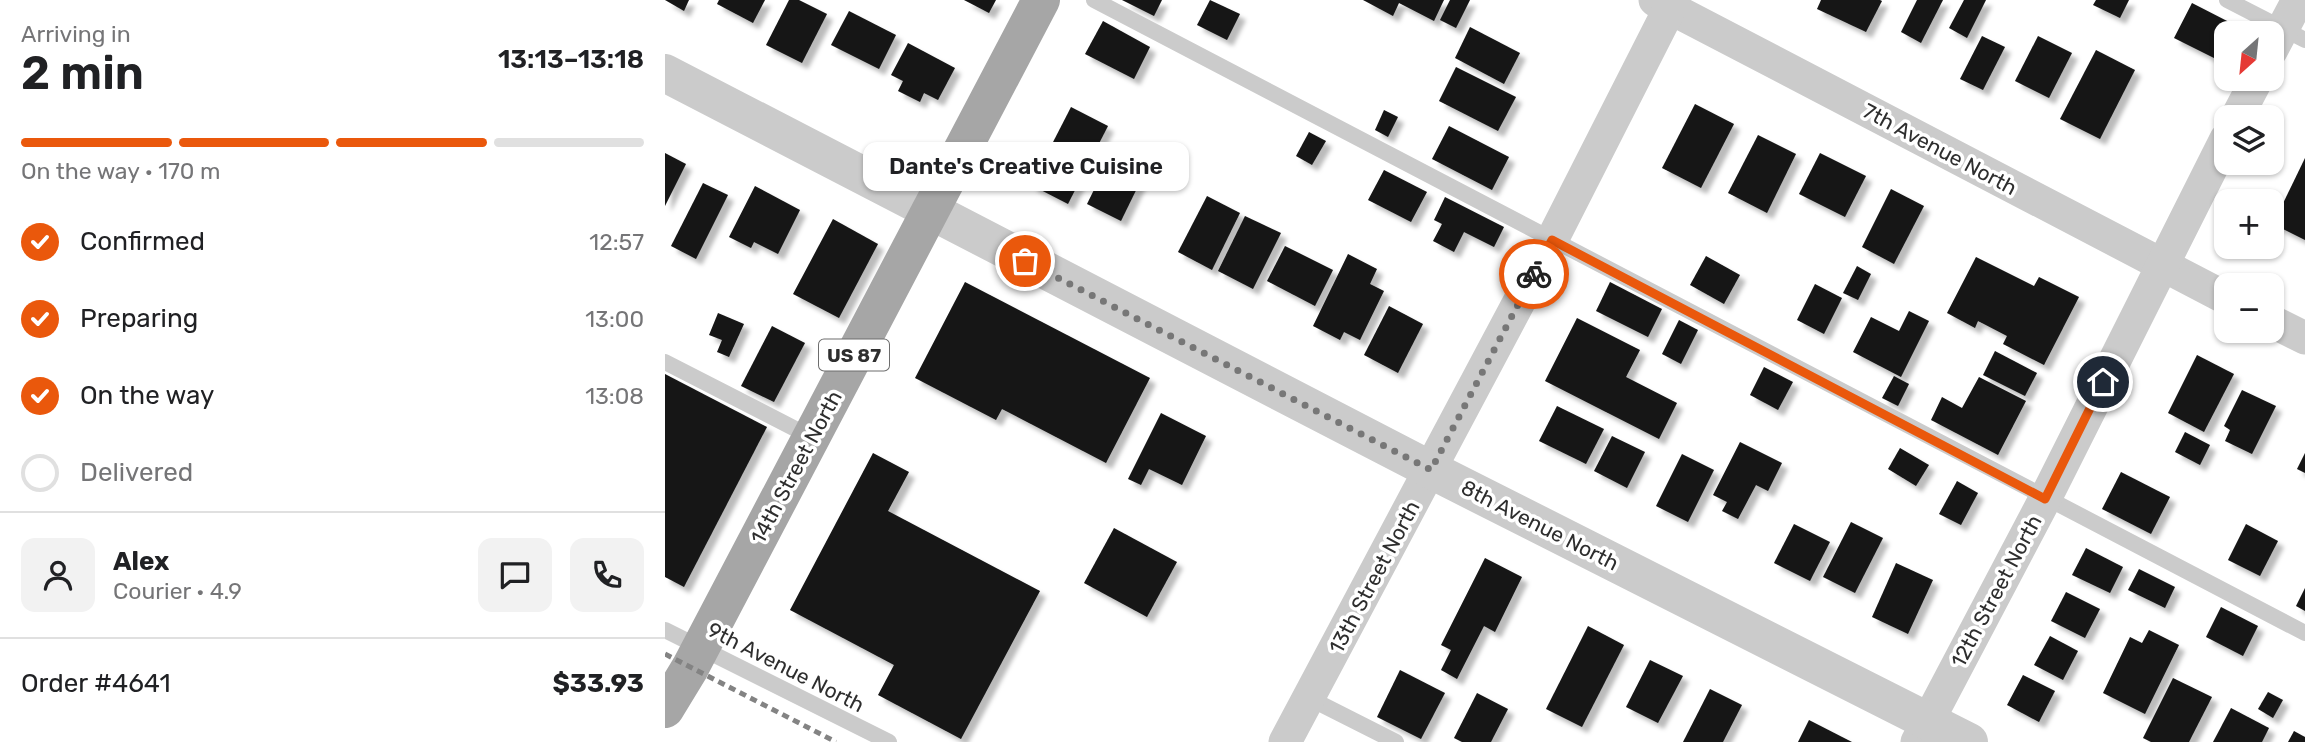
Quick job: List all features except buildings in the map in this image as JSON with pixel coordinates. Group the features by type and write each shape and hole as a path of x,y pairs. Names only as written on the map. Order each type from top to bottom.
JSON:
{"main road":[{"name":"14th Street North","path":"665,709 701,648 1041,0"}],"street":[{"name":"13th Street North","path":"1285,742 1552,240 1666,3"},
{"name":"7th Avenue North","path":"1666,3 2214,292"},
{"name":"8th Avenue North","path":"665,73 1431,470 1923,731 1969,742"},
{"name":"12th Street North","path":"1923,731 2045,499 2214,162"},
{"path":"2284,328 2305,338"}],"lane":[{"path":"1094,0 2305,634"},
{"path":"2227,0 2289,30"},
{"path":"665,362 811,438"},
{"name":"9th Avenue North","path":"665,630 889,742"},
{"path":"1309,698 1396,742"}],"railway":[{"path":"665,654 836,742"}],"way so far":[{"path":"1025,261 1431,470 1534,274"}],"place":[{"name":"Dante's Creative Cuisine","path":"1025,261"}],"route":[{"path":"1534,274 1552,240 2045,499 2103,382"}]}
